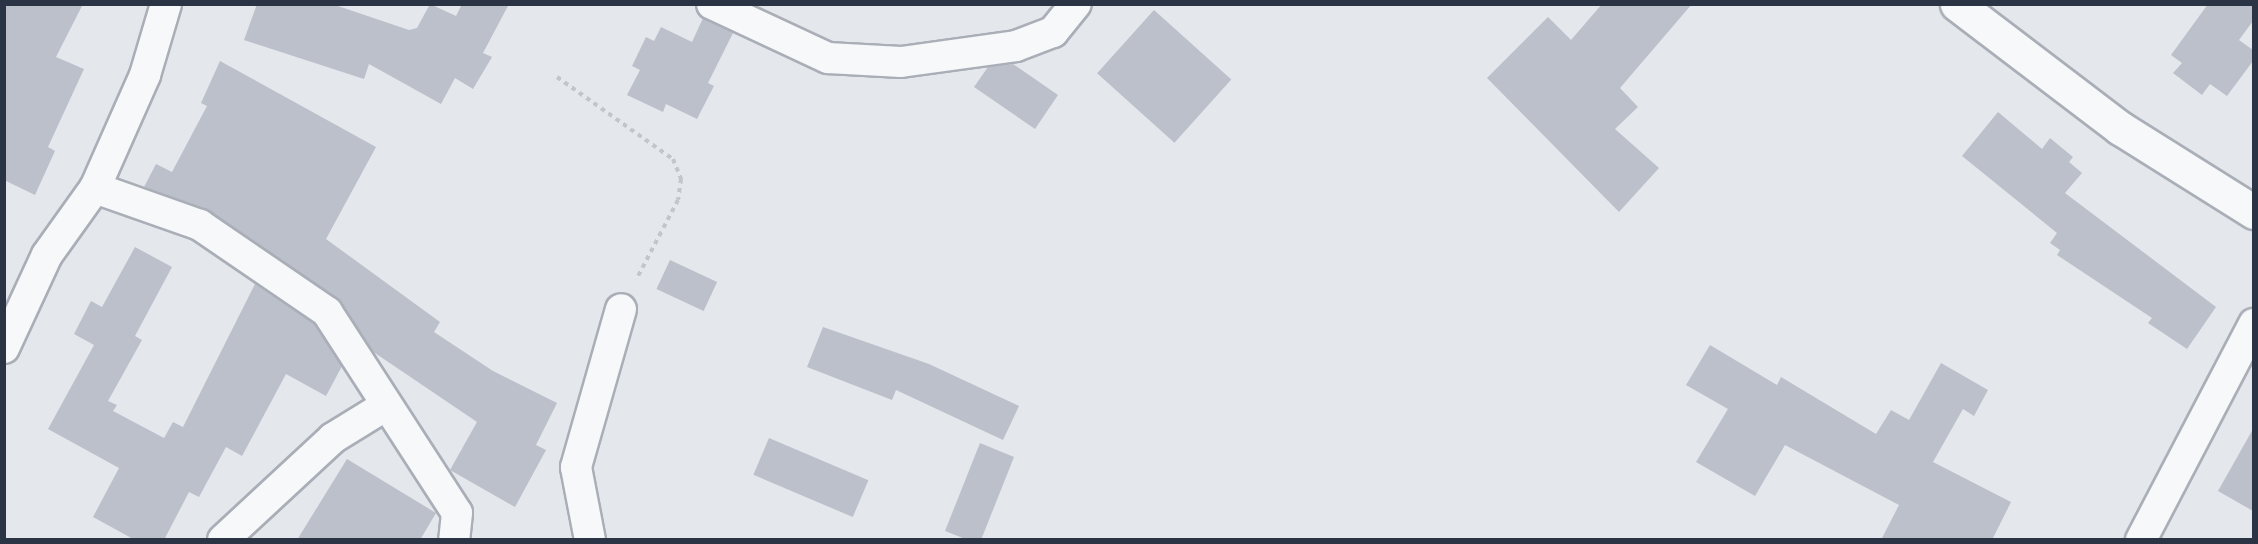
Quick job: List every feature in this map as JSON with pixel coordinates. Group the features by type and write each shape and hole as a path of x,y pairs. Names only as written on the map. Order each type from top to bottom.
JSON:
{"street":[{"path":"4,348 47,255 95,188 146,75 166,4"},
{"path":"712,4 828,58 901,62 1016,46 1053,32 1076,4"},
{"path":"1957,4 2120,128 2253,212"},
{"path":"95,188 200,225 327,312 385,406 457,513 454,540"},
{"path":"590,540 576,467 621,309"},
{"path":"2141,540 2253,324"},
{"path":"223,540 333,438 385,406"}],"path":[{"path":"557,77 673,159 681,178 678,200 621,309"}],"building":[{"path":"4,4 83,4 56,57 84,69 48,147 55,151 35,195 4,180"},
{"path":"257,4 332,4 409,30 417,28 430,4 456,16 462,4 509,4 483,53 492,57 473,89 455,78 441,104 369,64 364,79 244,40"},
{"path":"1602,4 1692,4 1620,88 1638,107 1615,129 1659,168 1619,212 1487,78 1548,17 1571,40"},
{"path":"2208,4 2253,4 2253,21 2239,40 2253,50 2253,61 2227,96 2210,84 2202,95 2173,73 2182,63 2171,55"},
{"path":"1154,10 1231,80 1174,143 1097,73"},
{"path":"703,18 733,33 708,83 714,86 697,119 666,104 663,112 627,95 640,70 632,66 646,37 654,41 661,27 692,42"},
{"path":"220,61 376,147 326,239 440,322 434,332 493,371 557,403 536,445 546,450 515,507 450,470 477,422 372,351 337,298 209,211 144,187 156,164 172,172 207,106 201,103"},
{"path":"1013,64 1058,95 1035,129 974,87 988,67"},
{"path":"1998,112 2042,149 2050,138 2073,157 2069,162 2082,173 2065,193 2216,307 2187,349 2148,323 2152,318 2057,255 2060,250 2050,243 2057,233 1962,156"},
{"path":"135,247 172,267 135,336 142,340 108,401 117,405 113,411 164,438 173,422 183,427 255,284 314,324 342,366 326,396 286,374 242,456 226,447 199,497 189,492 164,540 135,540 93,517 119,468 48,429 94,345 74,334 91,301 102,307"},
{"path":"670,260 717,282 704,311 656,289"},
{"path":"823,327 929,364 1019,406 1003,440 896,390 892,400 807,367"},
{"path":"1710,345 1777,385 1781,377 1876,434 1891,410 1909,420 1941,363 1988,390 1974,416 1963,409 1933,462 2011,502 1992,540 1881,540 1899,505 1785,445 1755,496 1696,462 1728,409 1686,385"},
{"path":"2253,429 2253,511 2218,491"},
{"path":"769,438 868,480 853,517 753,475"},
{"path":"980,443 1014,457 981,540 968,540 945,531"},
{"path":"347,459 436,513 420,540 297,540"}]}
